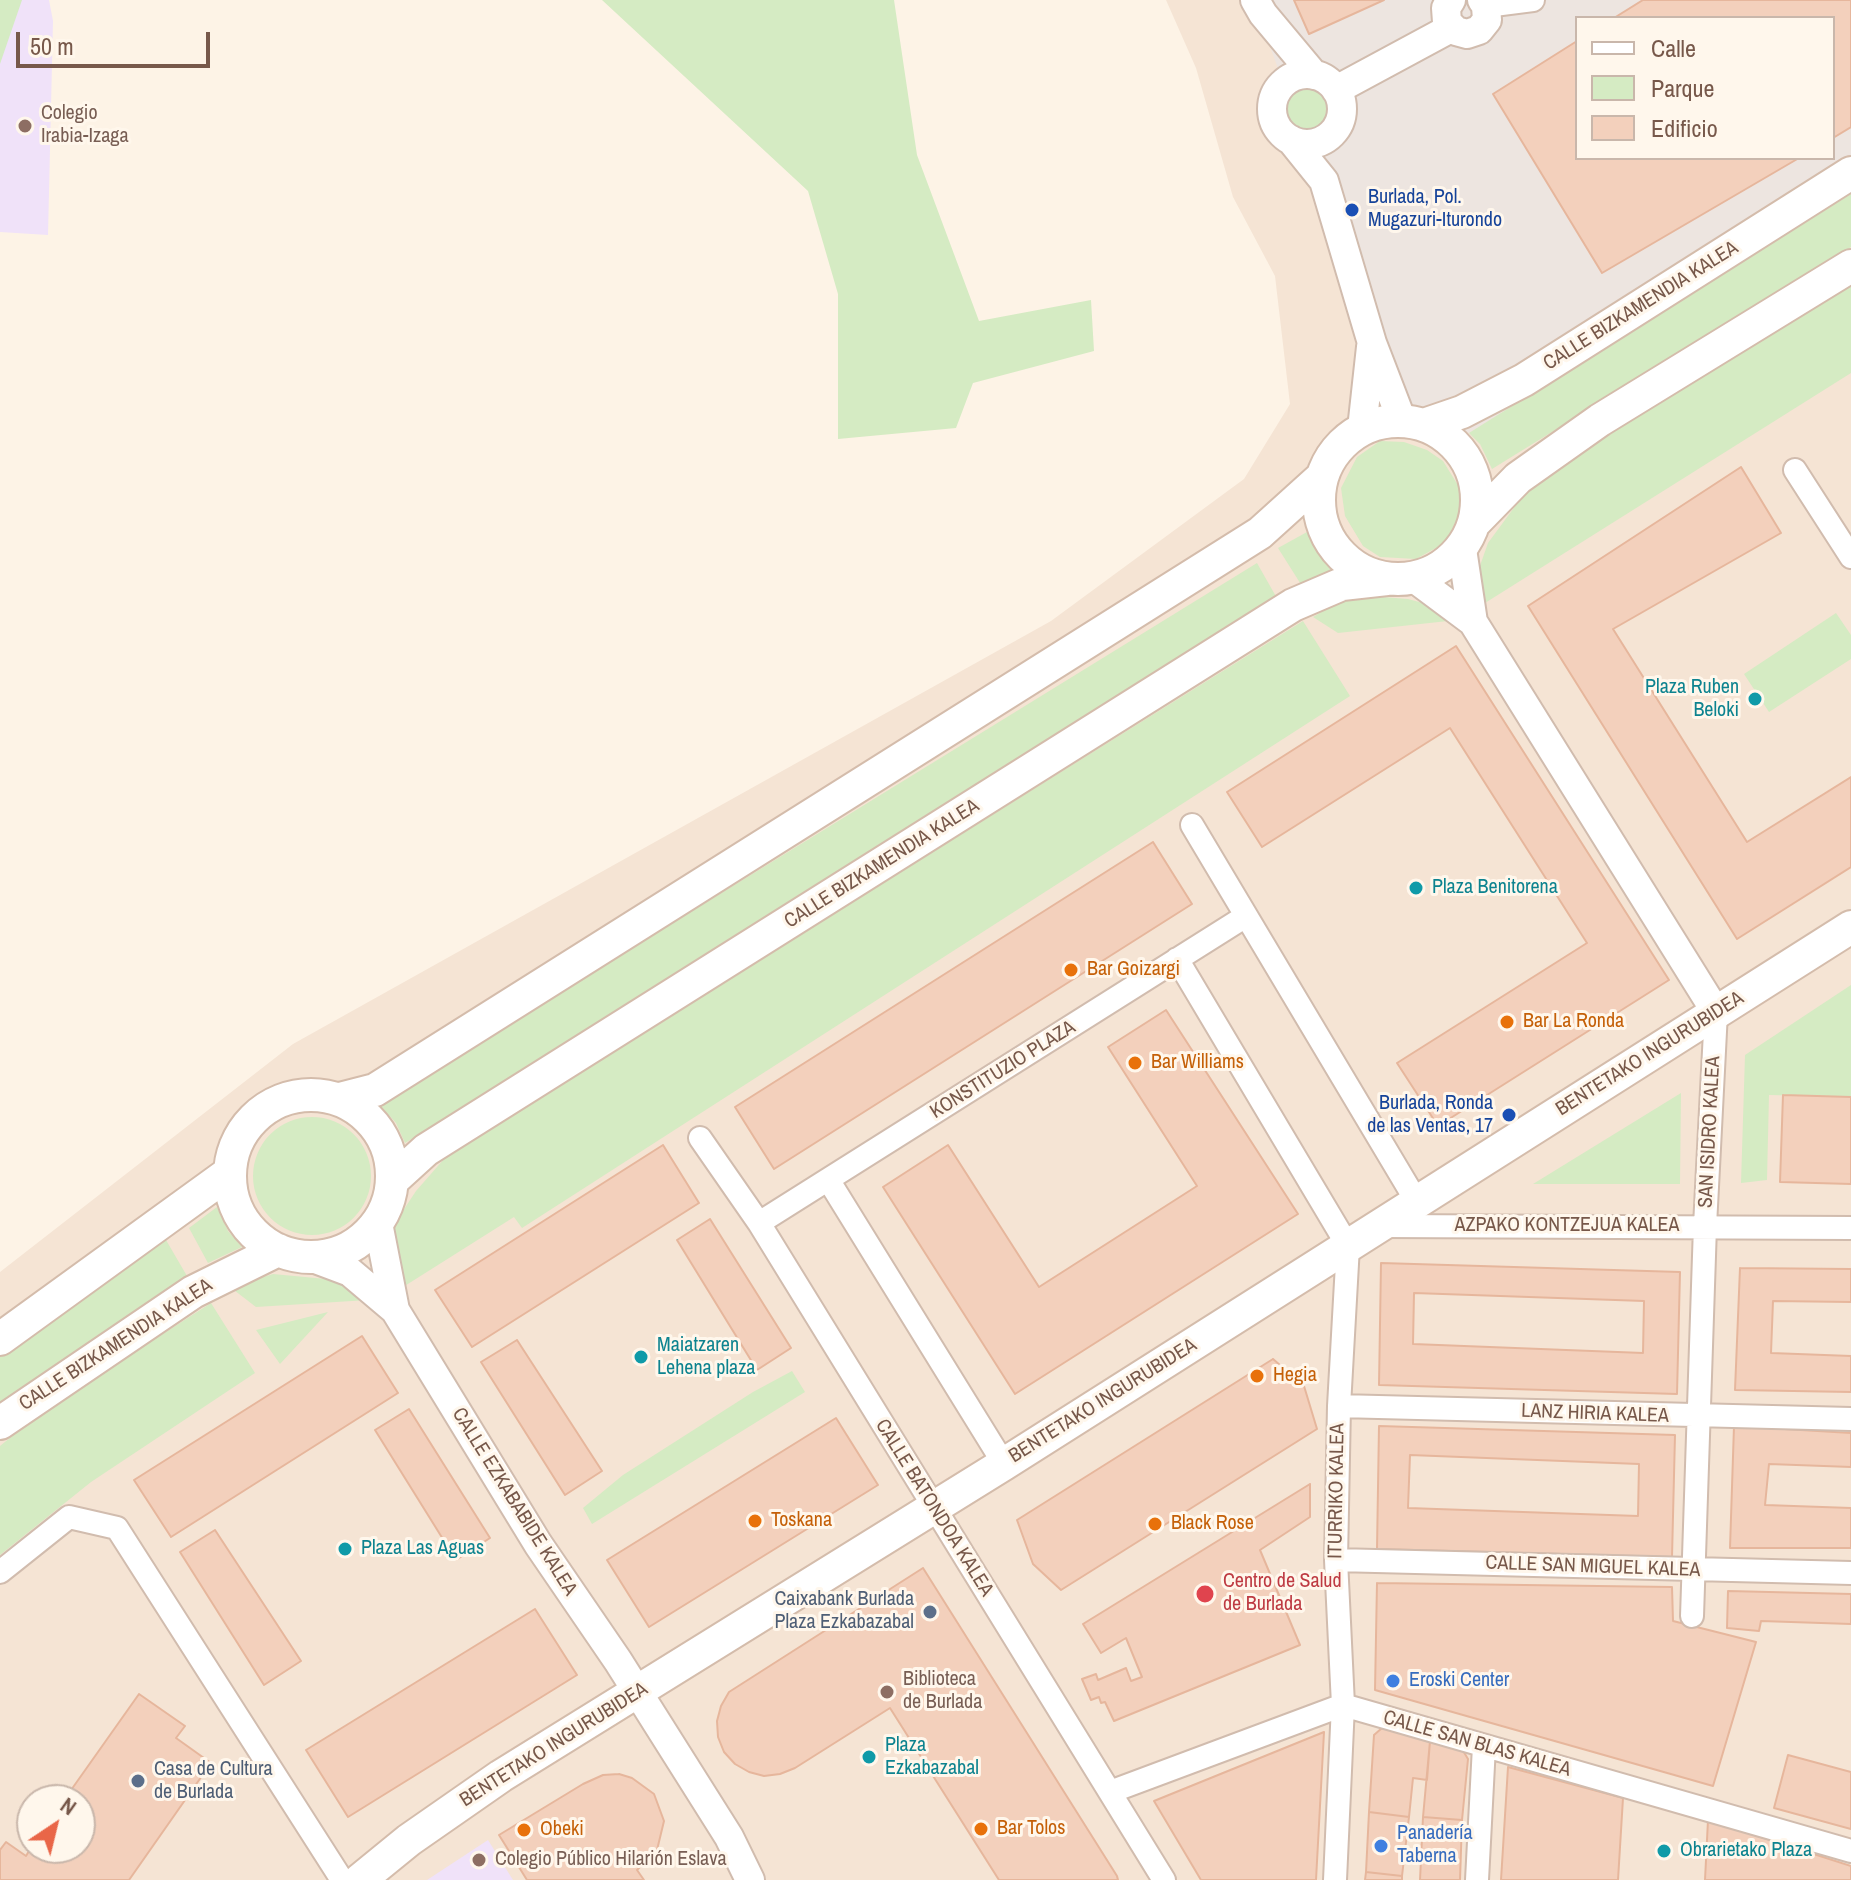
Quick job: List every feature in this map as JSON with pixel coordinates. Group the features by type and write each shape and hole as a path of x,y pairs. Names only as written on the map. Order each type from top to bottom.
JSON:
{"main road":[{"name":"CALLE BIZKAMENDIA KALEA","path":"1413,423 1462,412 1524,380 1851,173"},
{"path":"1468,536 1478,498 1474,475 1462,454 1445,436 1413,423 1382,422 1362,429 1345,441 1331,457 1322,477 1318,504 1324,531 1339,554 1360,571 1400,579 1432,573 1448,563 1518,478 1600,420 1851,266"},
{"path":"340,1099 375,1090 1247,542 1322,477"},
{"name":"CALLE BIZKAMENDIA KALEA","path":"393,1180 426,1150 1293,605 1342,584 1400,579"},
{"name":"BENTETAKO INGURUBIDEA","path":"360,1880 409,1840 501,1776 1004,1464 1851,927"},
{"path":"314,1094 340,1099 362,1112 380,1131 390,1155 393,1180 388,1203 378,1223 360,1242 336,1253 310,1257 278,1250 257,1237 242,1219 232,1197 229,1173 234,1147 246,1125 266,1107 289,1097 314,1094"},
{"path":"0,1339 229,1173"},
{"name":"CALLE BIZKAMENDIA KALEA","path":"0,1423 193,1292 278,1250"}],"street":[{"path":"1413,423 1372,343 1324,181 1282,133 1272,113 1273,102 1284,83 1293,77 1325,83 1451,14 1467,34 1479,30 1487,20 1484,3 1533,0"},
{"path":"1259,7 1325,83 1342,108 1324,181"},
{"path":"1259,7 1284,83"},
{"path":"1291,140 1312,144 1331,135 1337,126"},
{"path":"1362,429 1372,343"},
{"path":"1795,470 1851,557"},
{"path":"1468,536 1473,622"},
{"path":"1400,579 1473,622 1716,1012"},
{"path":"1192,825 1417,1202"},
{"name":"KONSTITUZIO PLAZA","path":"759,1223 1246,916"},
{"path":"1177,959 1348,1246"},
{"name":"SAN ISIDRO KALEA","path":"1692,1616 1705,1226 1716,1012"},
{"name":"CALLE BATONDOA KALEA","path":"700,1138 759,1223 1164,1880"},
{"path":"829,1181 1004,1464"},
{"name":"CALLE EZKABABIDE KALEA","path":"378,1223 395,1310"},
{"name":"AZPAKO KONTZEJUA KALEA","path":"1379,1226 1851,1228"},
{"name":"ITURRIKO KALEA","path":"1335,1880 1343,1705 1336,1560 1339,1406 1348,1246"},
{"name":"CALLE EZKABABIDE KALEA","path":"310,1257 350,1272 395,1310 538,1544 637,1691"},
{"name":"LANZ HIRIA KALEA","path":"1339,1406 1851,1419"},
{"path":"0,1572 69,1517 117,1528 342,1880"},
{"name":"CALLE SAN MIGUEL KALEA","path":"1336,1560 1851,1573"},
{"path":"637,1691 729,1837 750,1880"},
{"path":"1110,1792 1343,1705"},
{"name":"CALLE SAN BLAS KALEA","path":"1343,1705 1851,1851"},
{"path":"1477,1880 1484,1746"}],"shaded area":[{"name":"Colegio Irabia-Izaga","path":"0,0 49,0 53,21 48,235 0,232"},
{"path":"1166,0 1851,0 1851,1880 0,1880 0,1272 293,1044 1051,621 1244,479 1290,404 1275,276 1233,197 1196,68"},
{"path":"1253,0 1851,0 1851,194 1469,433 1400,403"},
{"name":"Colegio Público Hilarión Eslava","path":"488,1840 513,1880 427,1880"}],"green space":[{"path":"0,0 22,0 0,64"},
{"path":"602,0 894,0 917,155 979,321 1091,300 1094,351 973,383 956,428 838,439 838,294 808,191"},
{"path":"1306,78 1328,87 1337,109 1328,131 1306,140 1284,131 1275,109 1284,87"},
{"path":"1851,194 1851,247 1492,469 1480,444 1469,433"},
{"path":"1851,279 1851,373 1485,603 1476,577 1488,543 1530,486"},
{"path":"1380,441 1404,442 1427,450 1443,461 1461,490 1458,517 1445,543 1416,559 1380,557 1363,546 1345,516 1341,488 1357,457"},
{"path":"1307,532 1331,571 1302,586 1278,548"},
{"path":"1257,563 1278,600 405,1143 396,1123 379,1104"},
{"path":"1370,596 1408,599 1445,609 1457,620 1338,633 1313,617 1338,602"},
{"path":"1836,613 1851,635 1851,659 1769,712 1744,674"},
{"path":"1303,621 1350,696 522,1228 514,1217 392,1294 391,1229 416,1191 444,1159"},
{"path":"1851,985 1851,1097 1769,1095 1767,1180 1741,1183 1745,1055"},
{"path":"1681,1093 1680,1184 1533,1184"},
{"path":"312,1117 335,1121 354,1134 367,1153 371,1176 367,1199 354,1218 335,1231 312,1235 289,1231 270,1218 257,1199 253,1176 257,1153 270,1134 289,1121"},
{"path":"217,1207 228,1231 242,1247 208,1263 189,1228"},
{"path":"166,1240 187,1276 0,1409 0,1353"},
{"path":"273,1274 337,1280 368,1300 256,1307 230,1287"},
{"path":"211,1303 255,1373 91,1482 0,1555 0,1446 43,1411"},
{"path":"328,1312 280,1364 256,1330"},
{"path":"792,1371 805,1392 592,1524 583,1508 623,1475 753,1392"}],"building":[{"path":"1294,0 1384,0 1309,34"},
{"path":"1643,0 1851,0 1851,127 1835,137 1835,16 1617,16"},
{"path":"1575,42 1575,160 1796,160 1602,273 1493,94"},
{"path":"1741,467 1781,533 1613,629 1747,842 1851,777 1851,867 1737,939 1528,606"},
{"path":"1456,646 1669,980 1438,1126 1397,1063 1587,943 1450,728 1262,847 1227,792"},
{"path":"1153,842 1192,904 774,1169 735,1107"},
{"path":"1166,1010 1298,1214 1015,1394 883,1187 948,1145 1039,1287 1197,1186 1108,1047"},
{"path":"1783,1095 1851,1097 1851,1184 1780,1182"},
{"path":"663,1145 699,1203 472,1347 435,1290"},
{"path":"710,1219 791,1348 757,1370 677,1240"},
{"path":"1381,1263 1680,1272 1677,1394 1379,1385","holes":["1414,1293 1644,1301 1643,1353 1413,1344"]},
{"path":"1740,1268 1851,1269 1851,1302 1773,1301 1771,1353 1851,1356 1851,1392 1735,1390"},
{"path":"362,1336 398,1393 171,1537 134,1480"},
{"path":"517,1340 602,1471 565,1495 481,1362"},
{"path":"1273,1359 1304,1386 1317,1429 1061,1590 1033,1564 1017,1520"},
{"path":"409,1409 490,1538 456,1560 375,1430"},
{"path":"836,1418 878,1485 649,1627 607,1560"},
{"path":"1379,1426 1675,1435 1672,1557 1377,1549","holes":["1410,1455 1639,1464 1638,1516 1408,1508"]},
{"path":"1734,1426 1851,1433 1851,1467 1769,1464 1765,1505 1851,1508 1851,1548 1730,1548"},
{"name":"Centro de Salud de Burlada","path":"1310,1484 1310,1517 1260,1550 1300,1645 1114,1721 1105,1702 1101,1703 1099,1697 1091,1700 1082,1679 1096,1674 1098,1680 1126,1668 1131,1681 1142,1677 1126,1638 1101,1653 1083,1624"},
{"path":"215,1530 301,1661 264,1685 180,1552"},
{"path":"923,1568 1118,1880 999,1880 890,1708 795,1768 780,1774 764,1776 749,1772 735,1764 724,1752 718,1737 717,1721 729,1692"},
{"path":"1377,1583 1672,1587 1673,1621 1756,1642 1713,1786 1375,1690"},
{"path":"1728,1591 1851,1594 1851,1624 1761,1621 1759,1631 1727,1628"},
{"path":"535,1609 577,1675 348,1817 306,1750"},
{"name":"Casa de Cultura de Burlada","path":"139,1694 185,1726 176,1738 211,1763 129,1880 0,1880 0,1850 6,1842 16,1849 16,1864 96,1864 96,1784 75,1784"},
{"path":"1382,1728 1430,1741 1427,1780 1413,1778 1409,1817 1369,1812 1374,1735"},
{"path":"1324,1732 1316,1880 1201,1880 1154,1801"},
{"path":"1430,1741 1462,1749 1468,1759 1462,1820 1423,1817"},
{"path":"1788,1755 1851,1772 1851,1829 1774,1808"},
{"path":"1508,1767 1623,1798 1618,1880 1501,1880"},
{"path":"619,1774 632,1778 654,1794 664,1821 657,1850 637,1870 644,1880 527,1880 499,1835 583,1784 603,1775"},
{"path":"1369,1812 1409,1817 1402,1876 1366,1872"},
{"path":"1423,1817 1462,1820 1460,1880 1420,1880"},
{"path":"1708,1820 1851,1866 1851,1880 1705,1880"},
{"path":"1366,1872 1402,1876 1402,1880 1365,1880"}],"place":[{"name":"Colegio Irabia-Izaga","path":"25,126"},
{"name":"Burlada, Pol. Mugazuri-Iturondo","path":"1352,210"},
{"name":"Plaza Ruben Beloki","path":"1755,699"},
{"name":"Plaza Benitorena","path":"1416,888"},
{"name":"Bar Goizargi","path":"1071,970"},
{"name":"Bar La Ronda","path":"1507,1022"},
{"name":"Bar Williams","path":"1135,1063"},
{"name":"Burlada, Ronda de las Ventas, 17","path":"1509,1115"},
{"name":"Maiatzaren Lehena plaza","path":"641,1357"},
{"name":"Hegia","path":"1257,1376"},
{"name":"Toskana","path":"755,1521"},
{"name":"Black Rose","path":"1155,1524"},
{"name":"Plaza Las Aguas","path":"345,1549"},
{"name":"Centro de Salud de Burlada","path":"1205,1594"},
{"name":"Caixabank Burlada Plaza Ezkabazabal","path":"930,1612"},
{"name":"Eroski Center","path":"1393,1681"},
{"name":"Biblioteca de Burlada","path":"887,1692"},
{"name":"Plaza Ezkabazabal","path":"869,1757"},
{"name":"Casa de Cultura de Burlada","path":"138,1781"},
{"name":"Bar Tolos","path":"981,1829"},
{"name":"Obeki","path":"524,1830"},
{"name":"Panadería Taberna","path":"1381,1846"},
{"name":"Obrarietako Plaza","path":"1664,1851"},
{"name":"Colegio Público Hilarión Eslava","path":"479,1860"}]}
